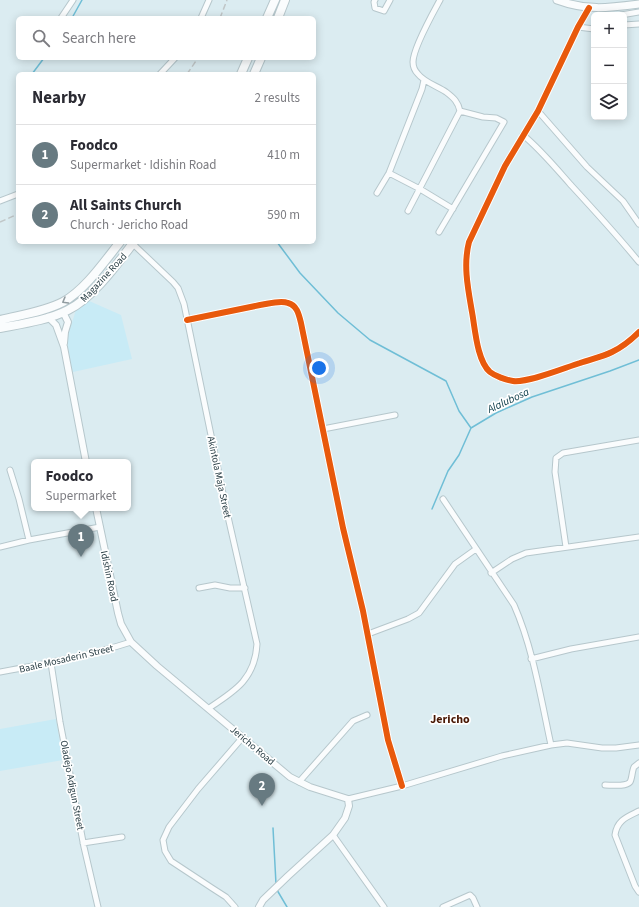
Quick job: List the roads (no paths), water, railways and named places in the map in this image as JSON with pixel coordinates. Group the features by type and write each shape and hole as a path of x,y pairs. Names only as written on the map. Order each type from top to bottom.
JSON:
{"main road":[{"path":"267,16 275,0"},
{"path":"279,16 285,0"},
{"path":"557,0 575,6 589,8 608,8 639,4"},
{"path":"242,72 247,60"},
{"path":"255,72 260,60"},
{"name":"Magazine Road","path":"0,320 51,307 66,300 83,286 118,244"},
{"name":"Magazine Road","path":"0,328 63,312 85,299 133,244"}],"street":[{"path":"62,16 73,0"},
{"path":"202,16 209,0"},
{"path":"375,0 375,8 384,12 390,0"},
{"path":"408,211 460,111 458,103 455,99 438,86 424,80 414,67 414,57 437,2"},
{"path":"589,8 578,27 538,111 505,166 469,242 466,252 466,263 470,302 479,350 484,363 490,372 513,381 528,380 611,353 626,344 639,332"},
{"path":"627,14 639,12"},
{"path":"627,25 639,24"},
{"path":"578,27 591,29"},
{"path":"162,72 173,60"},
{"path":"377,193 388,173 422,89 424,80"},
{"path":"439,232 504,122 496,118 483,118 460,111"},
{"path":"538,111 587,167 623,201 639,224"},
{"path":"523,136 537,147 639,262"},
{"path":"388,173 420,189 453,209"},
{"path":"0,201 16,195"},
{"name":"Akintola Maja Street","path":"135,244 178,288 184,304 232,538 257,644 257,654 250,674 234,690 209,708"},
{"path":"187,320 269,304 287,302 296,308 301,322 343,528 368,634 388,740 402,786"},
{"path":"63,312 68,322 65,332 64,347"},
{"path":"48,317 56,325 64,347 85,459"},
{"path":"323,429 395,414"},
{"path":"566,547 555,472 556,458 563,453 639,440"},
{"path":"10,470 29,540"},
{"path":"443,499 491,573 514,605 524,631 551,745"},
{"name":"Idishin Road","path":"97,511 118,613 121,624 130,642"},
{"path":"0,547 100,527"},
{"path":"491,573 512,559 526,553 639,537"},
{"path":"368,634 408,619 419,613 455,564 476,549"},
{"path":"199,588 215,585 230,588 245,588"},
{"path":"531,659 571,649 639,637"},
{"name":"Baale Mosaderin Street","path":"0,672 51,663 130,642"},
{"name":"Jericho Road","path":"130,642 290,777 310,788 348,799"},
{"name":"Oladejo Adigun Street","path":"51,663 60,722 98,907"},
{"path":"298,782 353,721 367,714"},
{"path":"235,907 226,897 171,861 165,851 163,840 169,827 198,789 243,737"},
{"path":"259,907 263,900 333,835 345,818 349,806 348,799 402,786 502,756 551,745 567,744 616,748 639,745"},
{"path":"605,785 625,785 629,783 631,781 634,767 639,763"},
{"path":"639,811 620,821 615,835 635,886 639,892"},
{"path":"333,835 384,907"},
{"path":"84,843 122,837"},
{"path":"443,907 470,895 473,898 476,907"}],"waterway":[{"path":"73,16 82,0"},
{"path":"34,72 42,60"},
{"path":"278,244 300,273 338,313 370,340 446,381 459,411 471,428"},
{"name":"Alalubosa","path":"432,509 448,471 459,455 471,428 496,413 532,397 639,360"},
{"path":"273,828 276,884"},
{"path":"277,890 287,907"}],"railway":[{"path":"221,16 227,0"},
{"path":"188,72 197,60"},
{"path":"0,222 16,215"}],"place":[{"name":"Foodco","path":"81,557"},
{"name":"All Saints Church","path":"262,806"}],"district":[{"name":"Jericho","path":"450,719"}]}
